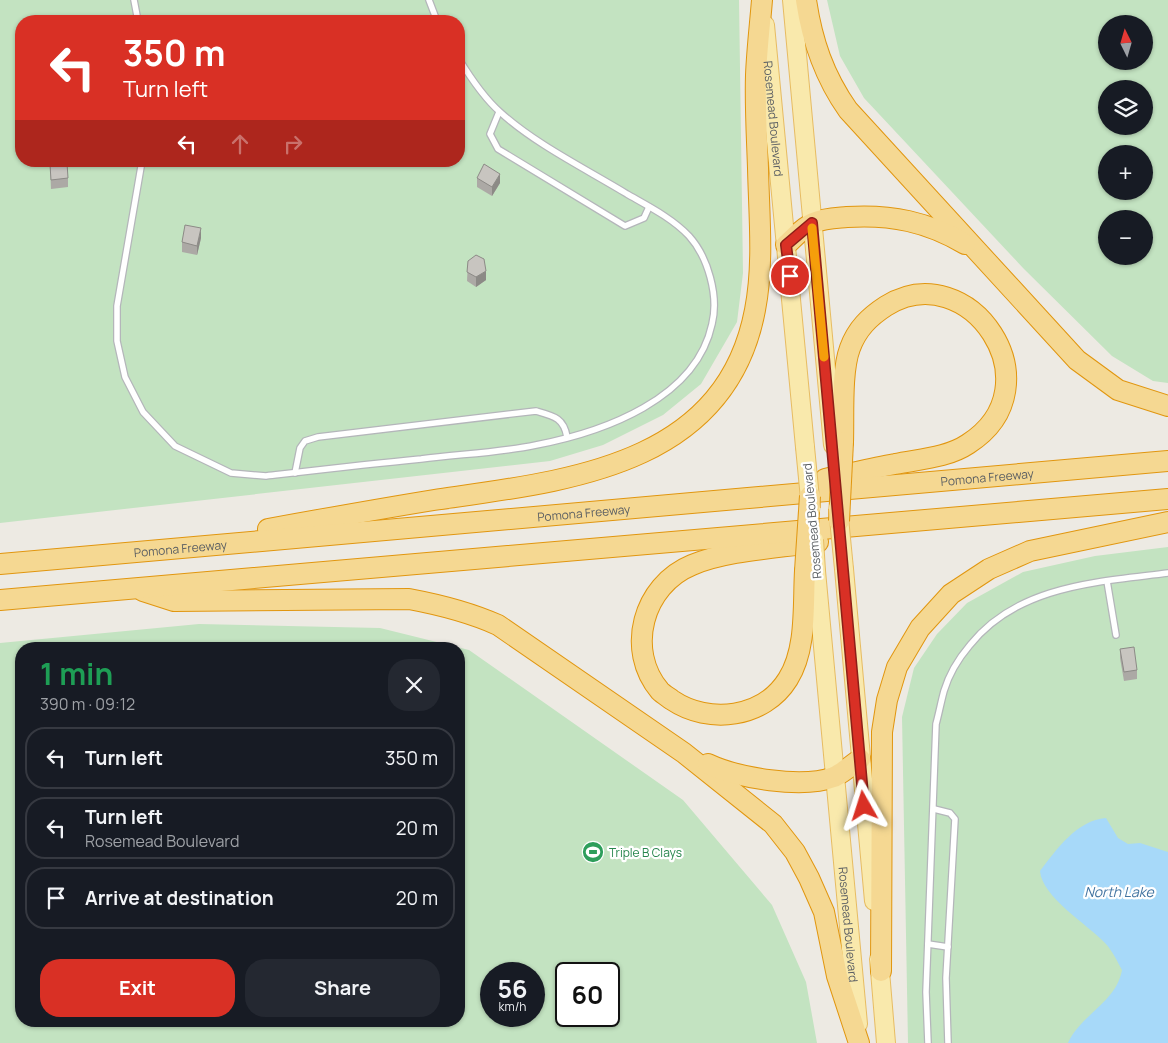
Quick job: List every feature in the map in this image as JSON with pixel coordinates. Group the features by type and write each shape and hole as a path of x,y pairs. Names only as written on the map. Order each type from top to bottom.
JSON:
{"highway":[{"path":"126,553 505,490 605,469 637,456 683,429 720,390 736,365 747,340 755,310 759,252 756,76 762,0"},
{"path":"806,0 814,42 833,88 848,110 960,230 973,249 1076,360 1118,390 1168,406"},
{"path":"786,245 812,223 825,219 888,216 929,226 973,249"},
{"path":"734,500 931,458 967,445 981,434 992,421 1000,407 1005,391 1006,369 1002,350 993,333 983,320 971,310 954,301 933,296 913,296 892,302 872,315 858,330 849,350 838,444 839,520"},
{"name":"Pomona Freeway","path":"0,564 1168,461"},
{"path":"810,496 811,571 799,650 789,678 774,696 754,708 730,715 702,714 680,706 660,691 647,667 641,645 644,621 652,598 668,579 691,565 722,556 986,516"},
{"path":"0,600 1168,499"},
{"path":"881,971 882,732 887,700 897,667 920,628 951,594 988,568 1030,551 1168,522"},
{"path":"134,588 174,601 410,599 442,605 472,614 498,625 684,753 773,824 795,852 810,878 824,912 837,976 859,1043"},
{"path":"684,753 724,771 754,778 816,781 835,777 860,759"}],"main road":[{"name":"Rosemead Boulevard","path":"762,0 810,496"},
{"path":"792,0 812,223 838,444"},
{"path":"839,520 886,1043"},
{"name":"Rosemead Boulevard","path":"811,571 835,777 859,1043"}],"lane":[{"path":"134,0 137,15"},
{"path":"430,0 436,15"},
{"path":"141,167 117,306 117,341 125,378 143,412 174,446 231,473 266,476 535,446 599,428 640,409 671,390 692,368 709,340 714,315 712,286 704,258 689,236 649,207 540,141 499,112 465,68"},
{"path":"499,112 490,134 498,149 625,226 644,218 649,207"},
{"path":"295,473 300,448 305,441 328,436 536,411 560,421 565,426 567,437"},
{"path":"928,1043 926,992 936,724 944,690 958,659 977,636 996,618 1024,602 1052,592 1107,581 1168,573"},
{"path":"1107,581 1116,635"},
{"path":"934,809 950,813 955,819 946,978 948,1043"},
{"path":"928,944 948,947"}],"green space":[{"path":"0,0 739,0 743,273 737,322 701,384 663,415 603,445 550,461 0,523"},
{"path":"827,0 1168,0 1168,383 1153,381 1112,356 1024,269 864,98 840,56"},
{"path":"1168,547 1168,1043 908,1043 902,717 914,668 937,634 967,603 1023,572 1095,556"},
{"name":"Triple B Clays","path":"199,624 380,628 437,642 15,642 15,1027 465,1027 465,649 683,800 772,905 806,982 817,1043 0,1043 0,643"}],"water":[{"name":"North Lake","path":"1106,818 1118,838 1128,844 1140,843 1168,852 1168,1043 1068,1043 1081,1024 1113,991 1122,970 1105,943 1066,910 1048,891 1040,871 1068,837 1086,824"}],"building":[{"path":"484,164 500,174 492,187 477,178"},
{"path":"50,167 67,167 68,178 51,180"},
{"path":"185,225 201,228 197,246 182,242"},
{"path":"476,255 484,259 486,271 476,277 467,272 468,261"},
{"path":"1134,647 1137,670 1124,672 1120,649"}],"slow traffic":[{"path":"812,228 824,357"}],"place":[{"name":"Triple B Clays","path":"593,852"}],"route":[{"path":"790,276 786,245 812,223 854,677 864,806"}]}
